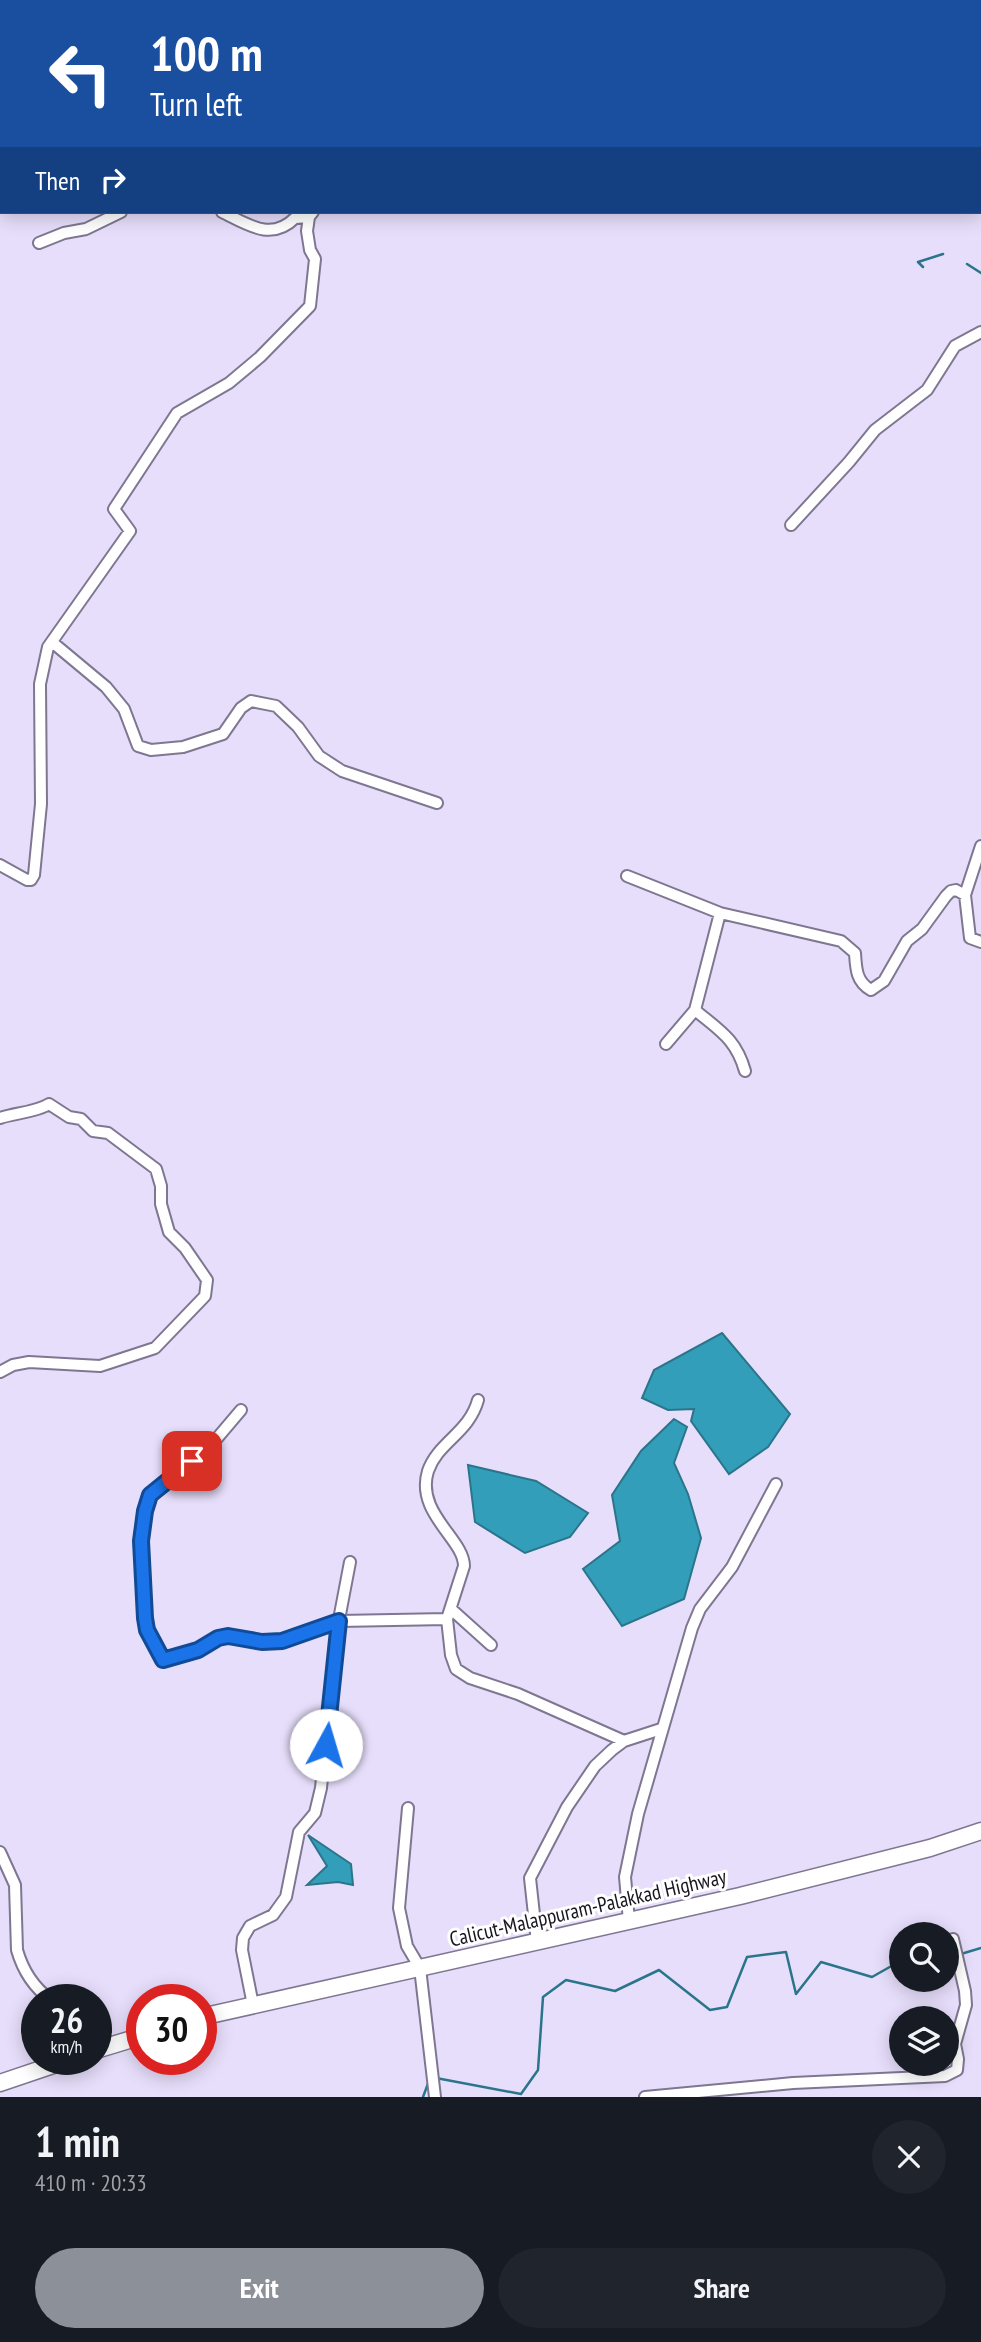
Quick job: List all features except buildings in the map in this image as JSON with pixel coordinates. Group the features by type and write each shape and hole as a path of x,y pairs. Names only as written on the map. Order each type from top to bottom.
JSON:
{"highway":[{"name":"Calicut-Malappuram-Palakkad Highway","path":"217,2013 740,1896 930,1848 981,1831"},
{"path":"0,2083 24,2075"}],"street":[{"path":"38,243 64,233 86,229 117,214"},
{"path":"0,865 27,880 32,880 34,875 41,804 40,684 48,647 130,531 114,509 177,413 229,383 260,357 310,306 315,259 310,250 307,231 311,214 295,218 275,231 241,222 226,214"},
{"path":"791,525 875,430 927,390 955,346 981,332"},
{"path":"52,642 106,687 124,709 138,746 151,750 183,747 223,734 241,708 251,701 260,702 276,706 298,727 319,756 342,771 438,803"},
{"path":"981,846 965,895 970,938 981,942"},
{"path":"627,876 720,913 841,941 855,953 857,975 863,986 871,990 884,981 907,941 922,929 946,896 956,890 965,895"},
{"path":"666,1044 695,1010 720,913"},
{"path":"695,1010 732,1041 740,1053 745,1072"},
{"path":"0,1118 41,1109 50,1104 69,1117 81,1119 93,1131 108,1133 146,1161 156,1169 161,1186 161,1204 169,1232 185,1248 207,1280 205,1296 155,1348 100,1366 29,1362 13,1365 0,1372"},
{"path":"478,1400 467,1424 439,1451 428,1472 428,1497 438,1522 464,1558 449,1614 451,1655 456,1669 470,1678 517,1694 624,1741"},
{"path":"241,1409 213,1443 150,1495 145,1511 141,1541 147,1630 163,1660 198,1650 218,1638 228,1636 262,1642 282,1641 339,1621 449,1614 491,1645"},
{"path":"629,1921 625,1877 638,1814 652,1772 661,1729 700,1609 732,1567 776,1484"},
{"path":"253,2005 242,1950 243,1938 250,1926 274,1915 286,1897 299,1832 315,1813 321,1788 339,1621 350,1562"},
{"path":"537,1941 530,1878 567,1807 595,1766 624,1741 661,1729"},
{"path":"408,1808 399,1908 407,1946 420,1968 435,2097"},
{"path":"0,1852 15,1885 17,1950 26,1975 35,1984"},
{"path":"645,2097 793,2083 945,2076 957,2070 955,2044 966,2005 959,1968"}],"water":[{"path":"722,1333 790,1414 768,1447 729,1474 691,1421 694,1409 668,1410 642,1398 654,1370"},
{"path":"674,1419 687,1427 674,1463 688,1494 701,1538 684,1599 622,1626 583,1569 620,1541 612,1495 641,1451"},
{"path":"468,1465 536,1481 588,1513 570,1537 525,1553 475,1522"},
{"path":"308,1835 351,1864 353,1885 338,1882 307,1885 327,1866"}],"waterway":[{"path":"923,267 918,262 943,254"},
{"path":"967,264 981,273"},
{"path":"961,1954 981,1948"},
{"path":"436,2078 521,2094 538,2070 543,1997 566,1980 615,1991 659,1970 710,2010 727,2007 747,1957 786,1952 796,1994 821,1962 872,1977 889,1967"},
{"path":"423,2097 429,2081"}],"route":[{"path":"192,1461 150,1495 145,1511 141,1541 147,1630 163,1660 198,1650 218,1638 228,1636 262,1642 282,1641 339,1621 326,1745"}]}
